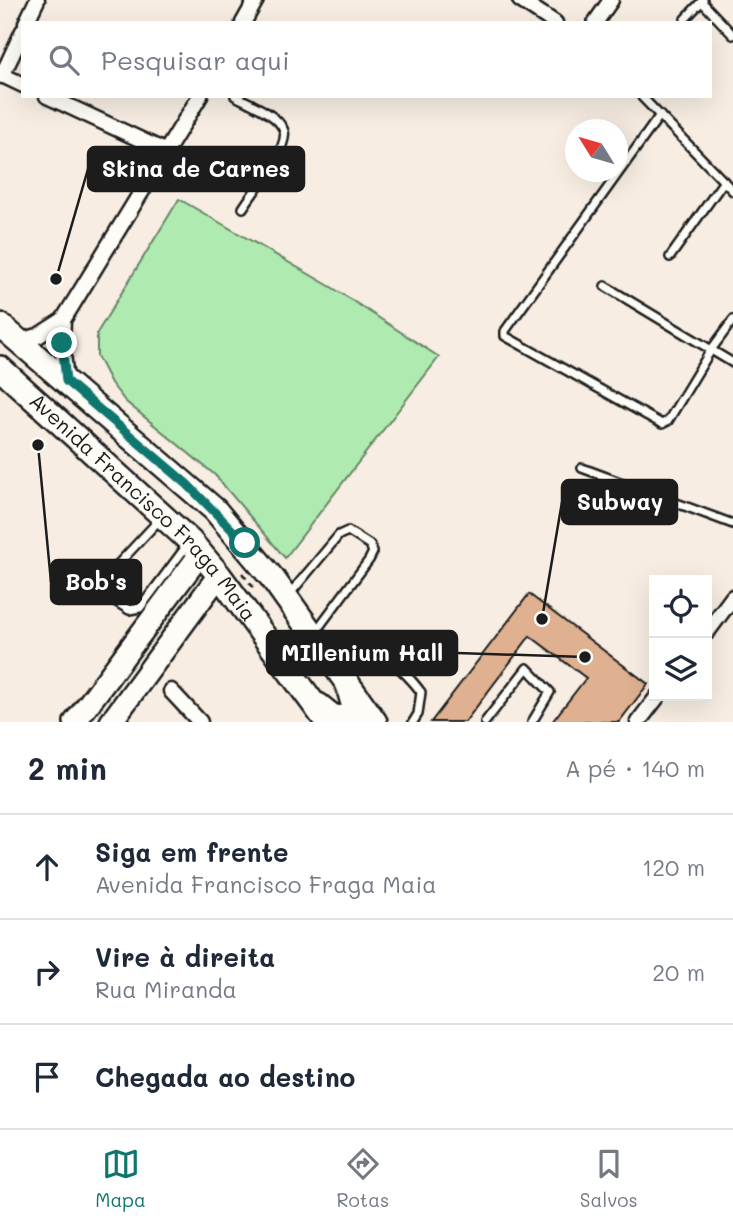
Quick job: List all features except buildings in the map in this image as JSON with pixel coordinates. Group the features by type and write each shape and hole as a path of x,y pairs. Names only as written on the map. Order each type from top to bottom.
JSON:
{"main road":[{"name":"Avenida Francisco Fraga Maia","path":"0,325 215,510 287,598 374,722"},
{"name":"Avenida Francisco Fraga Maia","path":"0,368 196,547 327,722"},
{"path":"310,699 333,717 350,718 353,701 339,670"},
{"path":"354,722 362,717 374,722"}],"street":[{"path":"27,21 37,0"},
{"path":"244,21 256,0"},
{"path":"520,0 552,21"},
{"path":"596,21 611,0"},
{"path":"21,35 1,75 21,84"},
{"path":"51,98 167,152"},
{"path":"18,341 38,336 63,320 199,98"},
{"path":"63,320 62,343 66,381"},
{"path":"75,722 196,547"},
{"path":"111,722 219,575"},
{"path":"712,625 733,597"},
{"path":"170,691 200,722"},
{"path":"638,722 654,701"}],"lane":[{"path":"685,19 702,1 733,35"},
{"path":"238,98 277,121 284,129 284,140 277,156 243,208"},
{"path":"643,98 733,191"},
{"path":"660,115 505,331 505,336 658,424 668,421 711,349 733,320"},
{"path":"670,257 723,181"},
{"path":"605,286 733,363"},
{"path":"582,468 733,524"},
{"path":"164,515 108,575 105,586 107,596 129,610 140,608 196,547"},
{"path":"287,598 339,535 348,531 370,545 373,552 369,560 314,634"},
{"path":"339,670 361,647 375,651 394,664 421,692 418,714 413,722"},
{"path":"485,722 527,668 550,692 532,722"}],"green space":[{"path":"179,199 333,288 439,357 285,558 215,475 125,401 111,383 97,356 97,333"}],"place":[{"name":"Skina de Carnes","path":"56,279"},
{"name":"Bob's","path":"38,445"},
{"name":"Subway","path":"542,619"},
{"name":"MIllenium Hall","path":"585,657"}],"route":[{"path":"62,343 66,381 187,484 245,543"}]}
